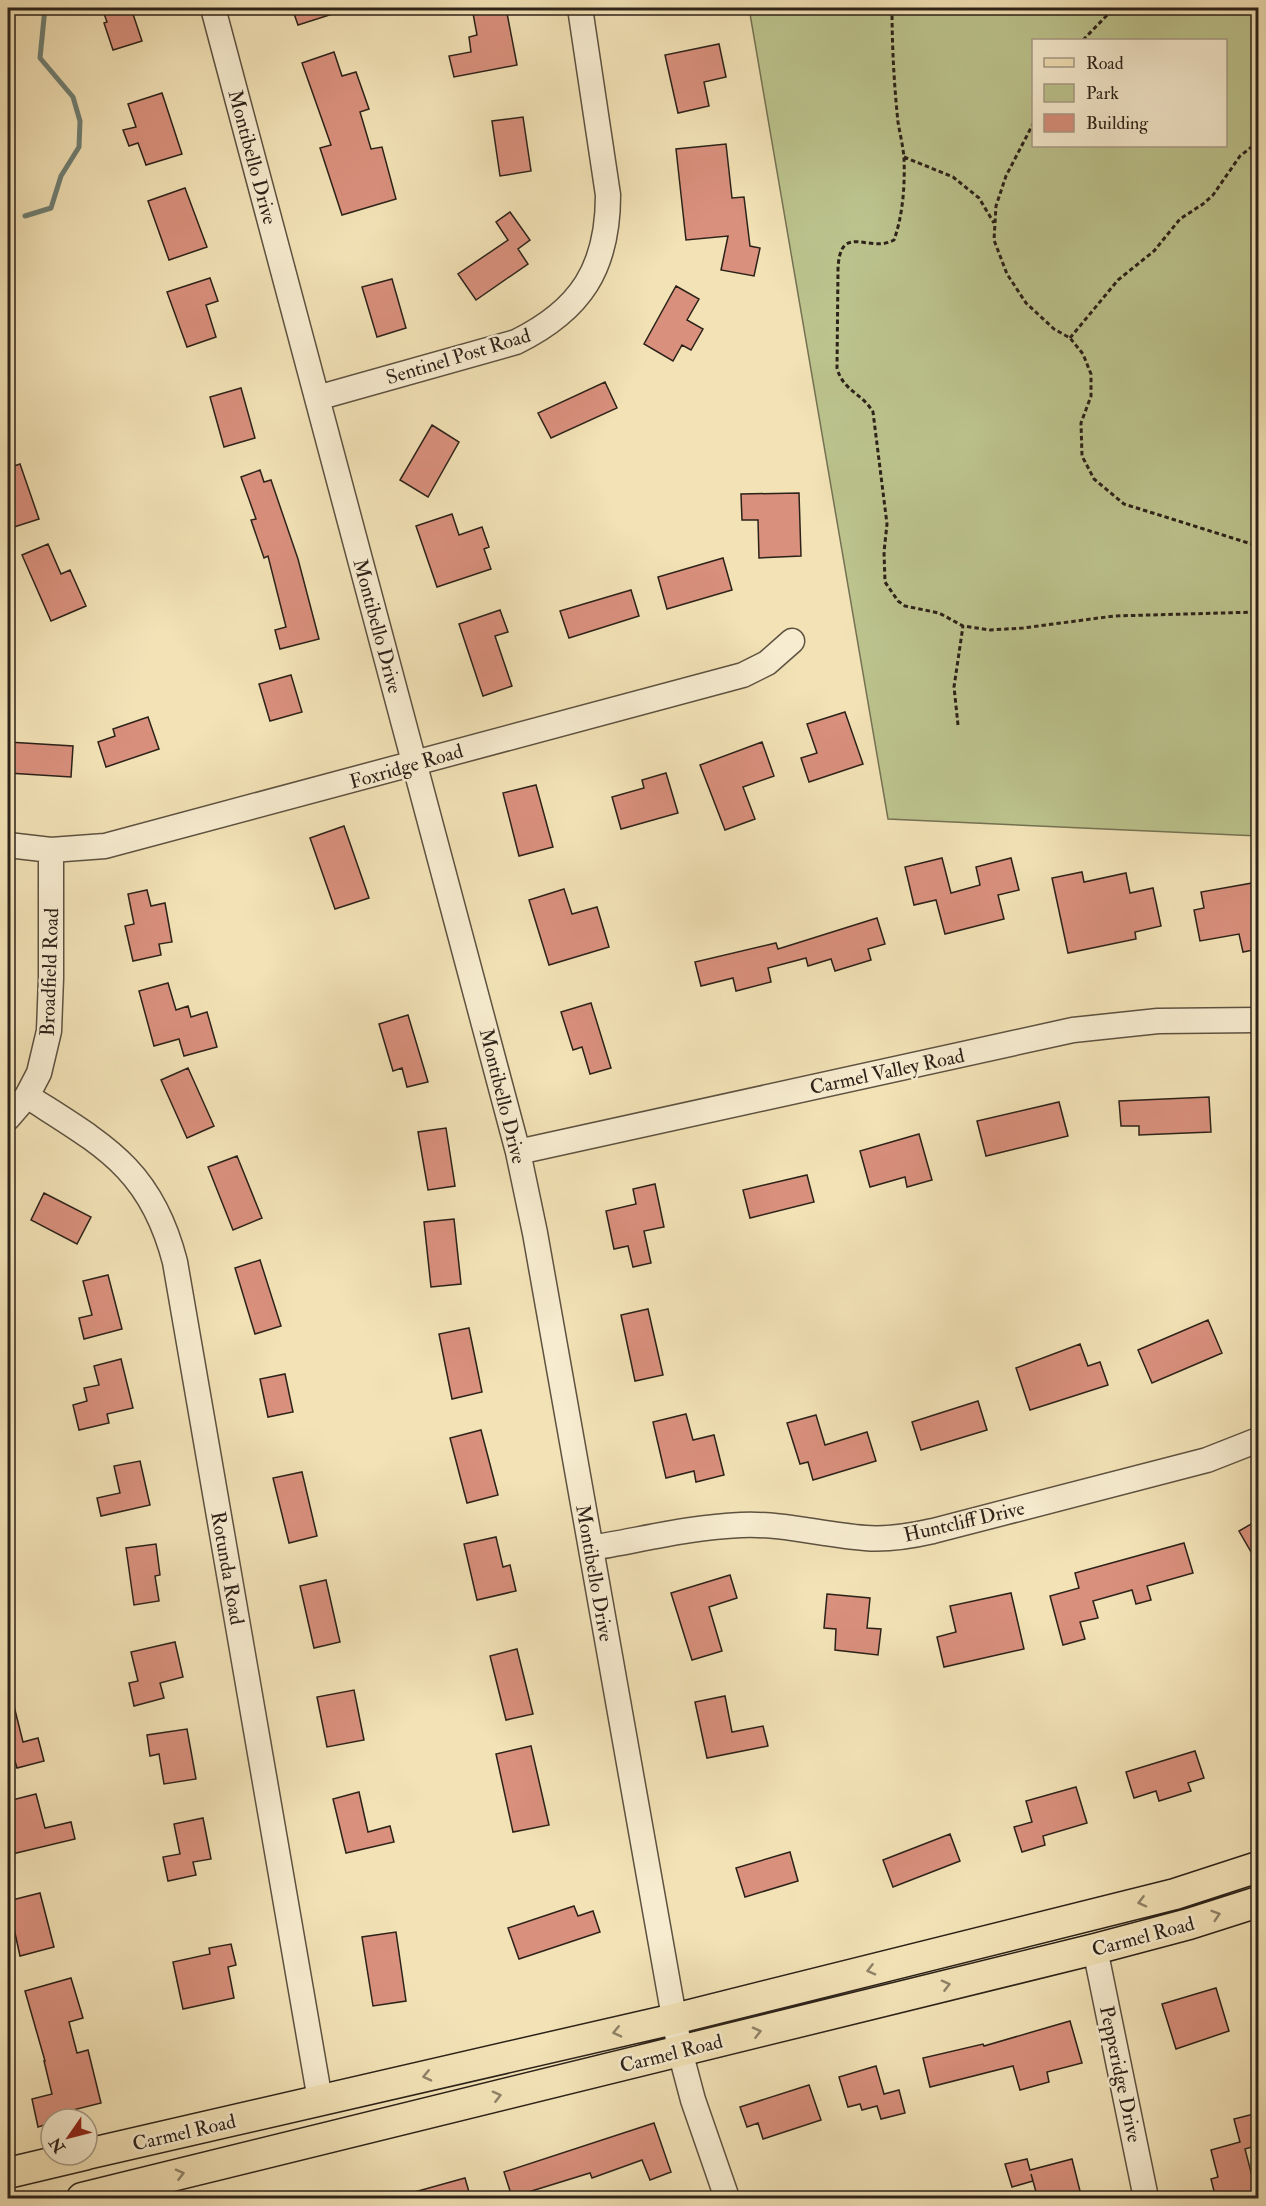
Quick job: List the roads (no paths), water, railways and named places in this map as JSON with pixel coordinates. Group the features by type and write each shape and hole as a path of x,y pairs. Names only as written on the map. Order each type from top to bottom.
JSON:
{"main road":[{"name":"Carmel Road","path":"99,2152 674,2019 1175,1894 1258,1867"},
{"name":"Carmel Road","path":"82,2199 1095,1949 1189,1924 1258,1902"},
{"name":"Carmel Road","path":"14,2165 39,2162"},
{"path":"8,2196 14,2165"}],"street":[{"name":"Montibello Drive","path":"213,8 518,1152 535,1233 680,2051 693,2100 727,2199"},
{"name":"Sentinel Post Road","path":"317,398 516,342 541,330 565,310 580,293 598,263 606,233 608,212 608,195 580,8"},
{"name":"Foxridge Road","path":"8,846 51,850 105,846 743,675 767,663 792,641"},
{"name":"Broadfield Road","path":"8,1118 27,1096 39,1073 50,1030 51,850"},
{"name":"Carmel Valley Road","path":"518,1152 1073,1030 1158,1021 1258,1020"},
{"name":"Rotunda Road","path":"27,1096 114,1155 146,1191 168,1233 175,1262 320,2100"},
{"name":"Huntcliff Drive","path":"591,1548 700,1529 741,1525 783,1526 867,1539 901,1537 933,1531 1207,1460 1258,1440"},
{"name":"Pepperidge Drive","path":"1095,1949 1146,2199"}],"waterway":[{"path":"25,216 51,208 61,176 79,147 80,121 73,97 40,58 45,8"}]}
